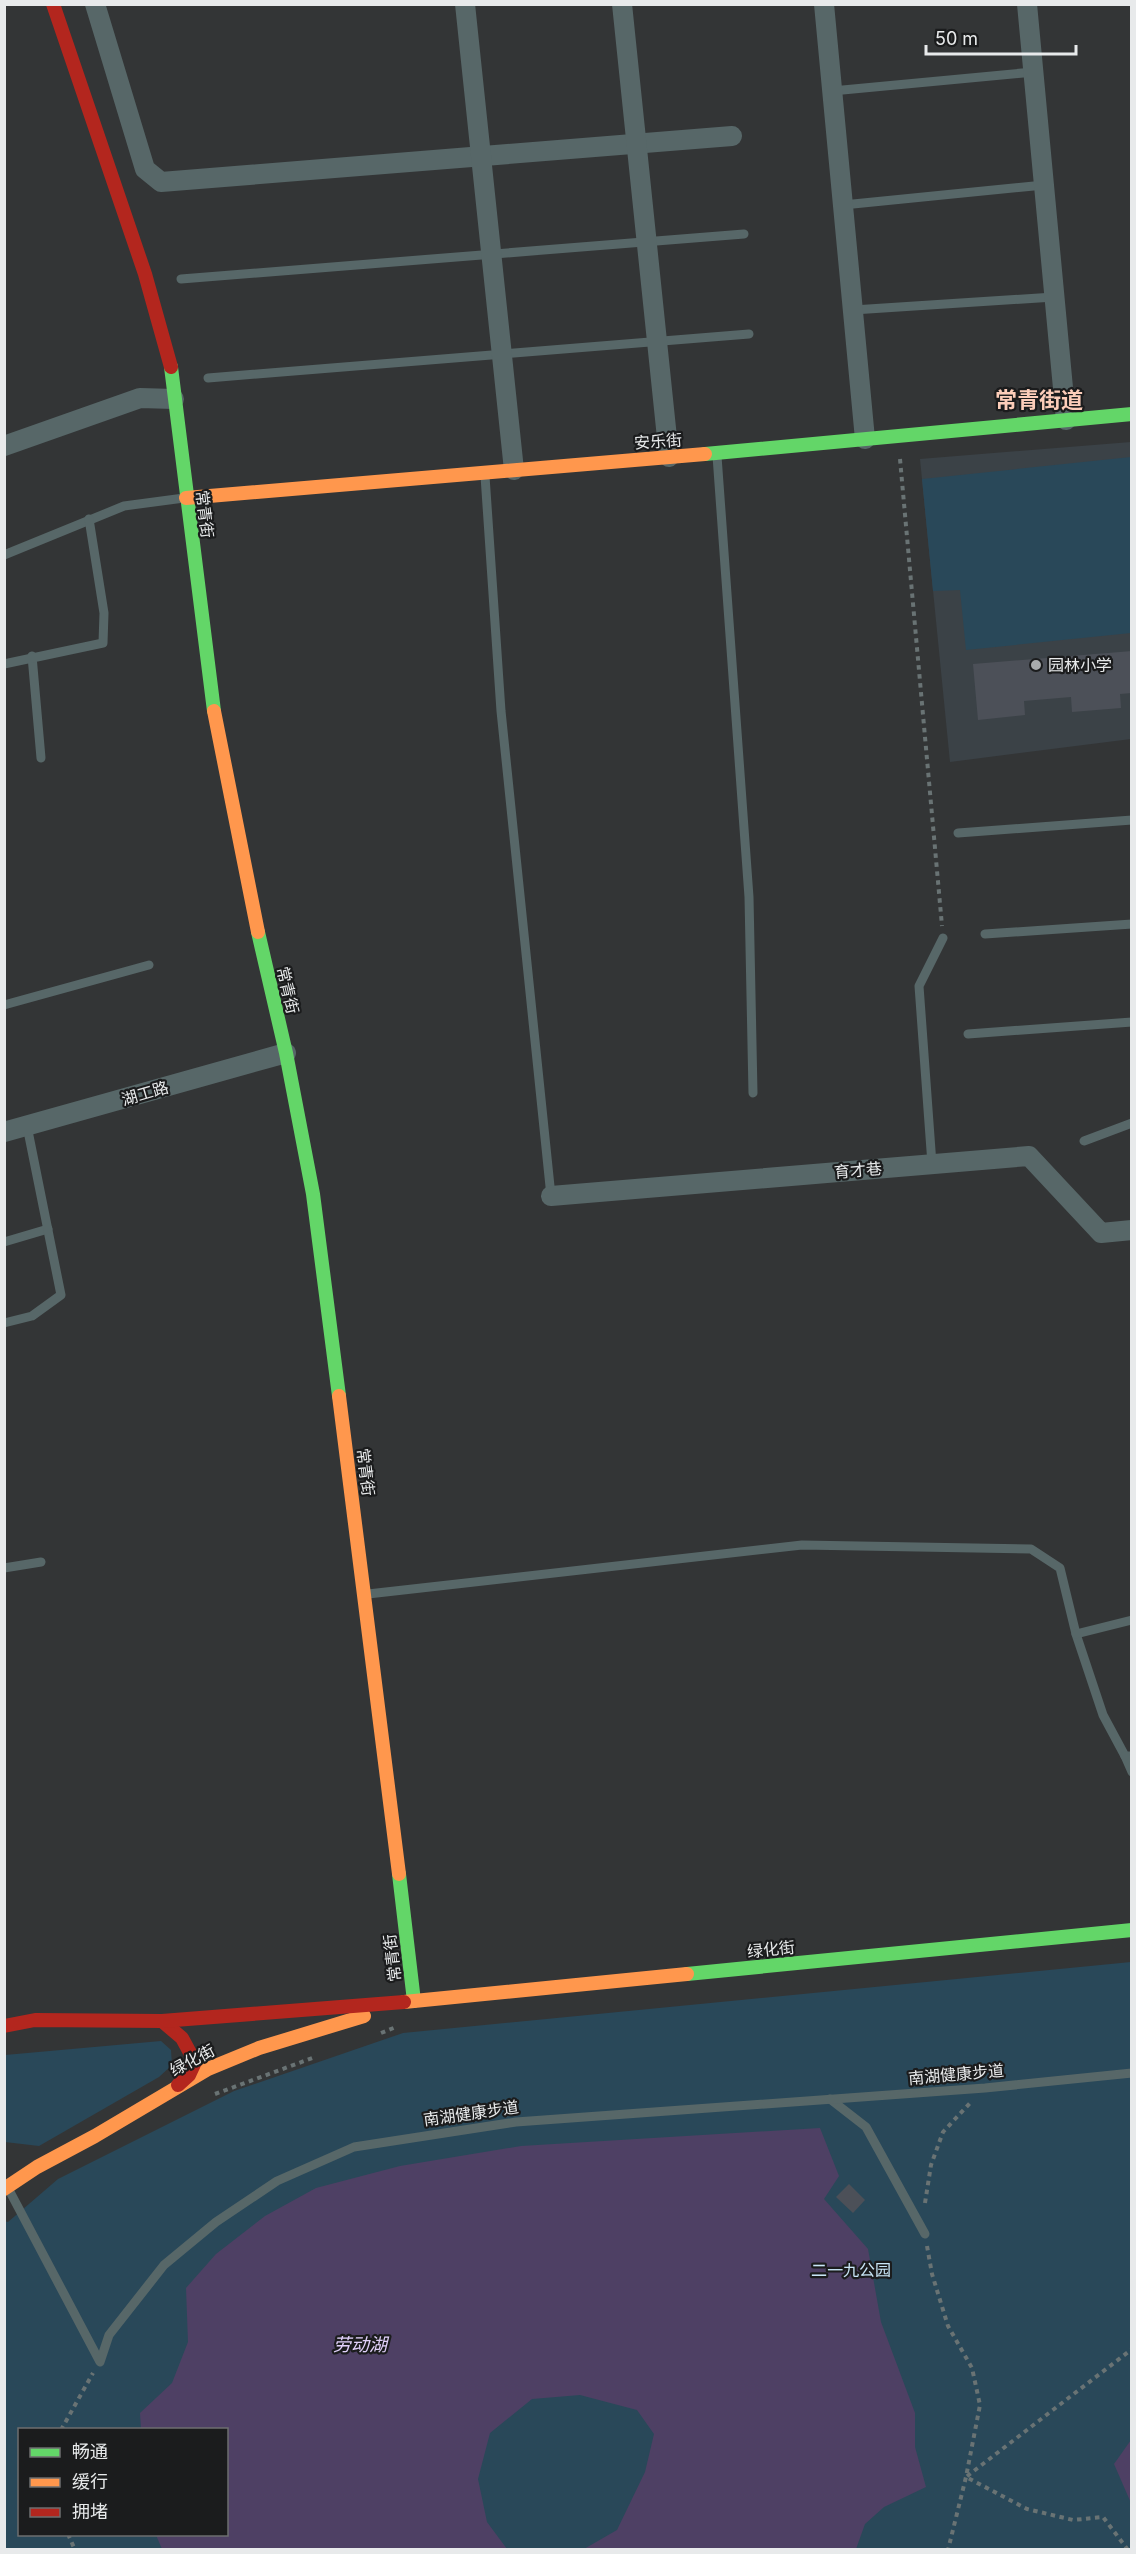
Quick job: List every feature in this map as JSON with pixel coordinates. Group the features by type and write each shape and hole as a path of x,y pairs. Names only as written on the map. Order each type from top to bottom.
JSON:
{"street":[{"name":"常青街","path":"53,4 145,274 172,369 186,498 218,739 314,1194 414,2001"},
{"path":"95,4 145,169 161,182 732,136"},
{"path":"465,4 514,470"},
{"path":"622,4 669,457"},
{"path":"824,4 865,439"},
{"path":"1027,4 1066,420"},
{"path":"4,446 140,398 174,399"},
{"name":"安乐街","path":"186,498 898,437 1131,414"},
{"name":"湖工路","path":"4,1132 286,1053"},
{"name":"育才巷","path":"551,1196 1029,1156 1101,1233 1131,1230"},
{"name":"绿化街","path":"4,2026 35,2020 162,2021 414,2001 1131,1930"},
{"name":"绿化街","path":"6,2188 57,2155 224,2062 271,2043 414,2001"},
{"path":"4,2013 35,2020"},
{"path":"162,2021 183,2037 195,2062 189,2075 178,2086"},
{"path":"20,2164 57,2155"}],"lane":[{"path":"832,91 1033,72"},
{"path":"843,205 1044,185"},
{"path":"181,279 744,234"},
{"path":"853,310 1054,297"},
{"path":"208,378 749,334"},
{"path":"717,453 749,897 753,1093"},
{"path":"484,472 501,711 551,1196"},
{"path":"4,555 124,506 186,498"},
{"path":"4,664 32,656 103,643 104,613 89,519"},
{"path":"32,656 41,758"},
{"path":"958,833 1131,820"},
{"path":"985,934 1131,924"},
{"path":"932,1164 919,986 943,938"},
{"path":"4,1005 149,965"},
{"path":"968,1034 1131,1022"},
{"path":"1084,1141 1131,1124"},
{"path":"4,1323 32,1316 61,1295 27,1126"},
{"path":"4,1242 48,1229"},
{"path":"365,1595 802,1545 1031,1550 1060,1568 1076,1634 1103,1715 1128,1756 1131,1772"},
{"path":"4,1568 41,1562"},
{"path":"1076,1634 1131,1620"},
{"name":"南湖健康步道","path":"100,2362 109,2335 164,2265 216,2222 277,2181 354,2147 516,2122 985,2088 1131,2073"},
{"path":"830,2099 866,2127 925,2234"},
{"path":"6,2188 100,2362"}],"path":[{"path":"898,437 943,938"},
{"path":"377,2034 399,2026"},
{"path":"213,2094 322,2054"},
{"path":"948,2550 966,2477 980,2405 972,2368 948,2326 932,2274 925,2234 925,2200 931,2165 943,2132 985,2088"},
{"path":"966,2477 1131,2349"},
{"path":"62,2428 100,2362"},
{"path":"966,2477 1027,2509 1072,2520 1103,2517 1128,2550"},
{"path":"68,2536 75,2550"}],"shaded area":[{"name":"园林小学","path":"1131,442 1131,739 950,762 920,459"}],"green space":[{"path":"1131,457 1131,633 966,650 960,590 933,591 922,479"},
{"name":"二一九公园","path":"1131,1962 1131,2549 5,2549 4,2221 8,2222 58,2179 234,2091 403,2033"},
{"path":"161,2041 171,2050 172,2065 159,2077 39,2146 5,2142 5,2055"}],"water":[{"name":"劳动湖","path":"820,2128 839,2176 824,2199 868,2249 881,2322 915,2413 915,2447 926,2487 884,2507 865,2524 856,2549 584,2549 617,2530 645,2472 654,2434 637,2410 580,2395 532,2399 490,2433 478,2479 487,2522 507,2549 162,2549 156,2536 228,2536 228,2428 141,2428 140,2413 172,2383 188,2342 186,2288 216,2254 265,2216 316,2188 400,2166 521,2146"},
{"path":"1131,2440 1131,2503 1114,2464"}],"building":[{"path":"1132,651 1132,693 1120,694 1121,708 1072,712 1071,697 1024,701 1025,715 978,720 973,664"},
{"path":"849,2184 865,2200 853,2213 836,2197"}],"traffic: fast":[{"path":"171,367 214,711"},
{"path":"705,454 1132,414"},
{"path":"258,932 286,1053 313,1194 339,1396"},
{"path":"399,1874 414,2001"},
{"path":"687,1974 1132,1930"}],"traffic: slow":[{"path":"186,498 705,454"},
{"path":"214,711 258,932"},
{"path":"339,1396 399,1874"},
{"path":"404,2002 687,1974"},
{"path":"4,2189 37,2167 95,2136 208,2069 259,2048 364,2016"}],"traffic: jam":[{"path":"53,4 145,274 171,367"},
{"path":"4,2026 35,2020 162,2021 404,2002"},
{"path":"162,2021 182,2038 195,2062 189,2075 178,2085"}],"place":[{"name":"园林小学","path":"1036,665"}],"district":[{"name":"常青街道","path":"1039,400"}]}
